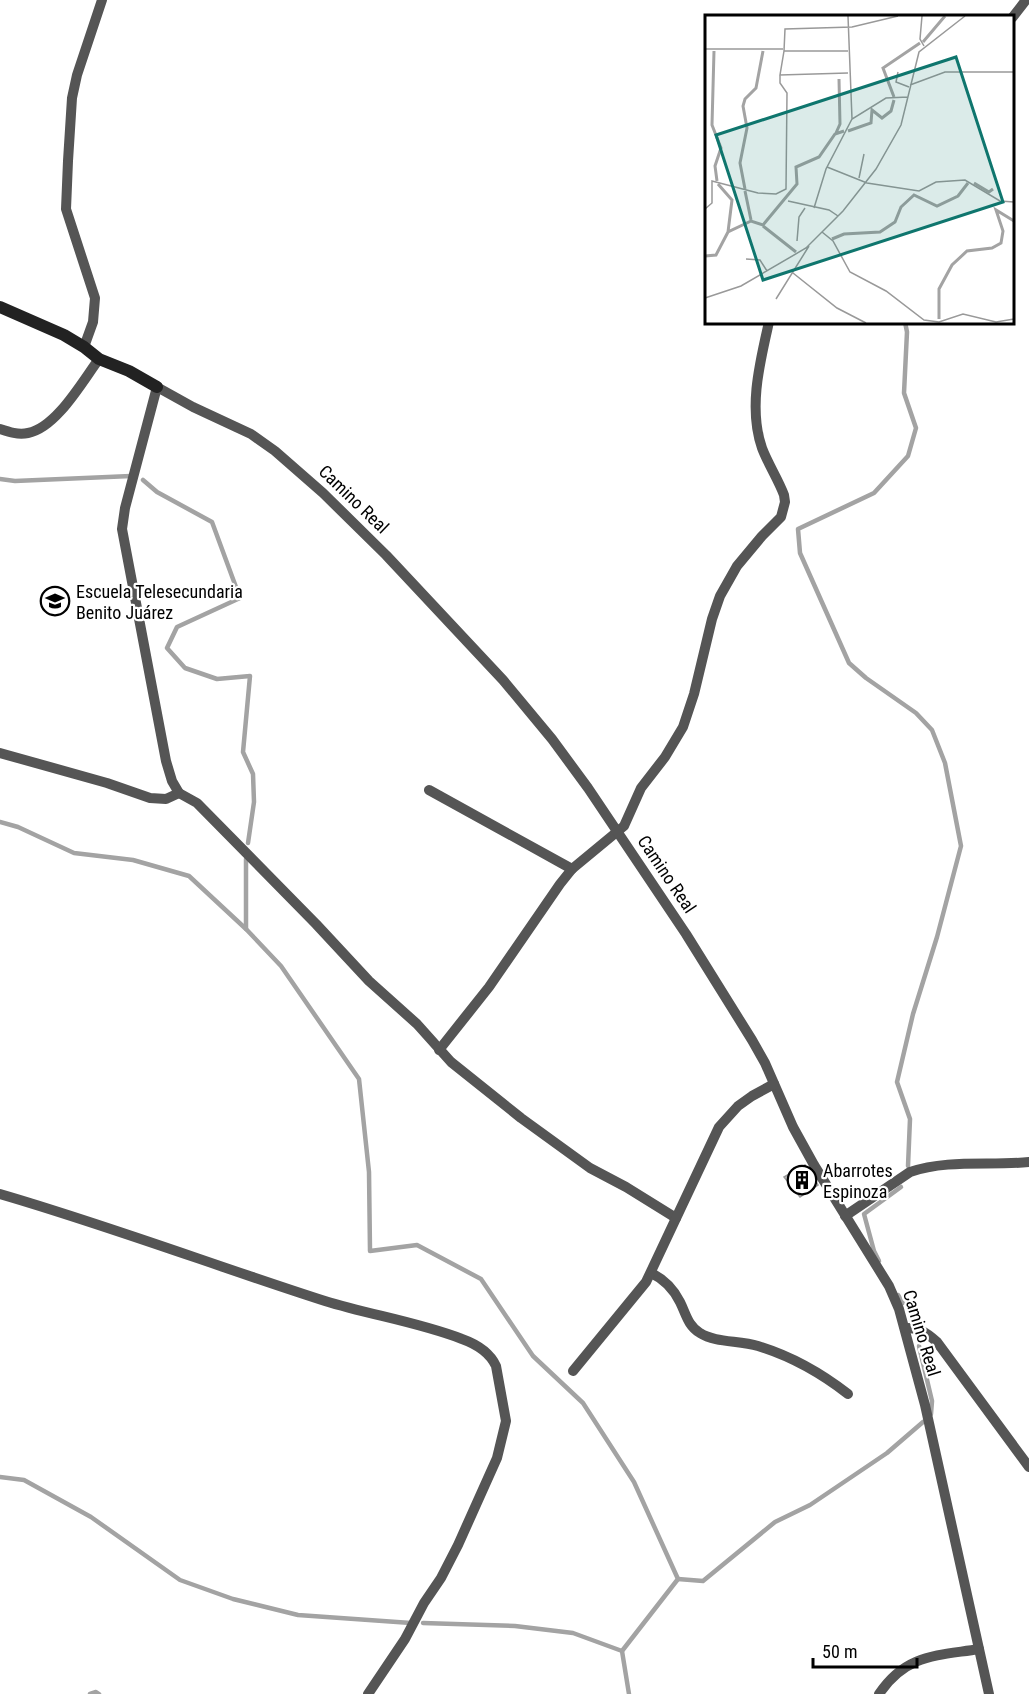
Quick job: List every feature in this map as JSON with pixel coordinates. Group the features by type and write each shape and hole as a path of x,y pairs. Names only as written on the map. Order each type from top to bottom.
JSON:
{"street":[{"path":"84,347 93,322 94,298 66,209 68,150 72,98 77,75 102,0"},
{"path":"1014,15 1026,0"},
{"name":"Camino Real","path":"0,307 63,335 99,359 129,371 193,407 251,434 275,451 323,493 386,555 503,680 552,739 686,934 752,1040 793,1126 889,1286 905,1328 925,1406 989,1694"},
{"path":"439,1050 489,987 560,884 572,870 618,832 629,816 645,781 665,757 683,727 694,694 712,619 729,579 750,549 776,523 784,511 784,495 762,447 756,407 760,361 769,324"},
{"path":"0,429 25,434 45,425 56,416 99,359"},
{"path":"156,387 125,508 122,529 166,761 172,781 179,793 197,803 369,981 417,1024 451,1062 520,1118 590,1168 676,1218"},
{"path":"0,753 83,775 150,798 166,799 179,793"},
{"path":"429,790 572,870"},
{"path":"573,1371 638,1294 651,1273 719,1127 738,1106 774,1084"},
{"path":"845,1216 910,1172 923,1168 1029,1162"},
{"path":"0,1194 100,1224 329,1302 460,1338 482,1350 493,1360 506,1421 496,1458 441,1578 424,1603 405,1639 368,1694"},
{"path":"651,1273 665,1282 675,1294 688,1322 700,1333 711,1338 738,1341 778,1353 828,1379 848,1394"},
{"path":"905,1328 912,1327 923,1331 937,1342 1029,1467"},
{"path":"879,1694 895,1674 920,1658 979,1649"}],"building":[{"name":"Abarrotes Espinoza","path":"805,1165 818,1185 800,1197 784,1177"}],"waterway":[{"path":"905,324 904,393 916,428 908,456 874,493 798,529 800,553 849,663 866,678 916,713 932,730 945,763 961,846 937,937 913,1014 897,1082 910,1119 908,1166"},
{"path":"0,479 15,481 131,476"},
{"path":"143,480 157,492 212,522 240,598 177,627 167,648 185,668 217,679 250,676 243,752 253,774 254,802 248,843"},
{"path":"0,822 18,827 74,853 133,860 189,876 246,929"},
{"path":"246,859 246,929 281,966 359,1079 369,1172 370,1251 417,1245 481,1279 533,1356 583,1403 634,1482 678,1579 622,1651 629,1694"},
{"path":"879,1261 864,1214 901,1187"},
{"path":"898,1295 903,1303"},
{"path":"919,1346 932,1401 931,1414"},
{"path":"678,1579 703,1581 775,1522 810,1505 887,1453 923,1422"},
{"path":"0,1477 24,1480 91,1517 180,1580 233,1599 298,1615 411,1623"},
{"path":"423,1623 515,1626 573,1633 622,1651"},
{"path":"90,1694 96,1692 99,1694"}],"place":[{"name":"Escuela Telesecundaria Benito Juárez","path":"55,601"},
{"name":"Abarrotes Espinoza","path":"802,1180"}]}
